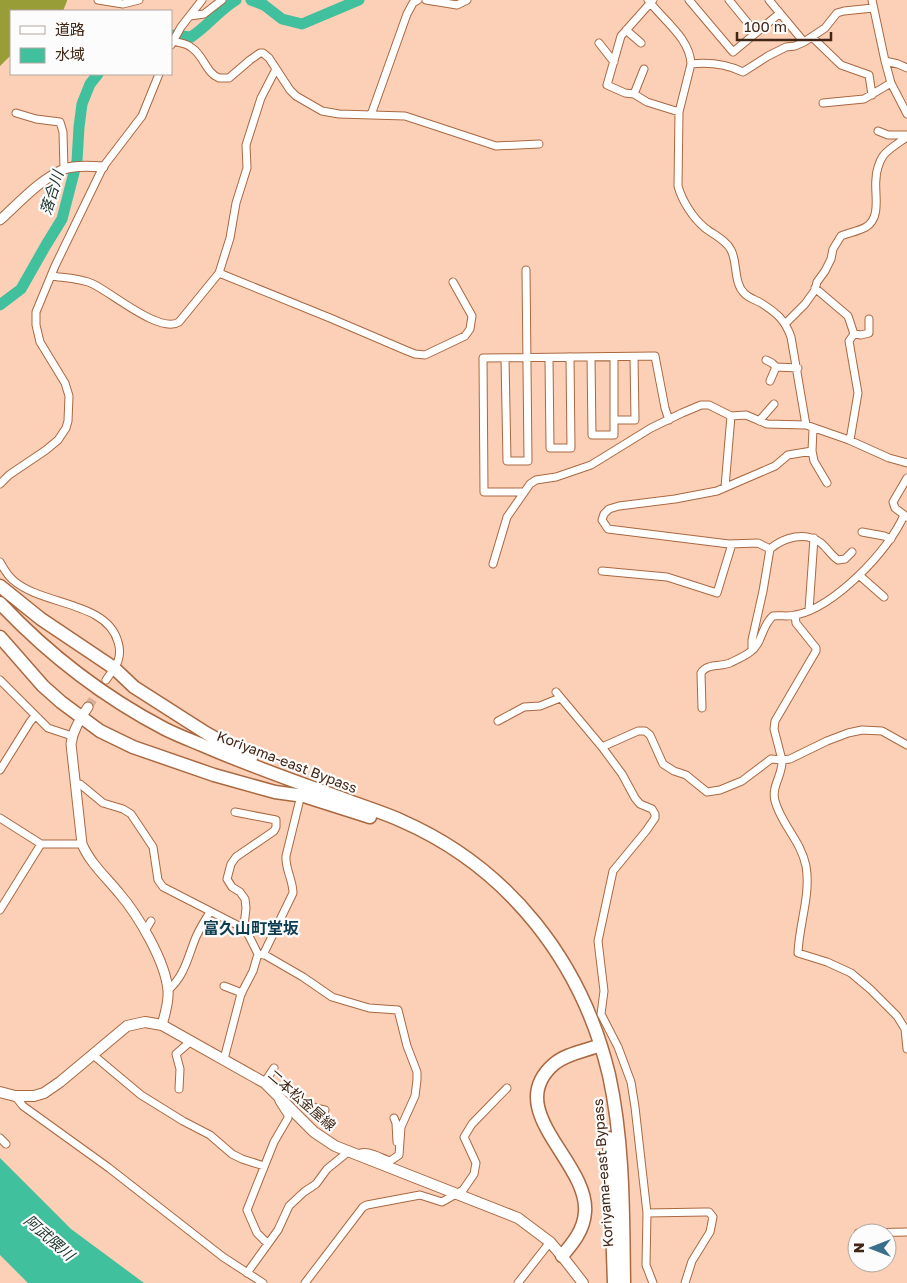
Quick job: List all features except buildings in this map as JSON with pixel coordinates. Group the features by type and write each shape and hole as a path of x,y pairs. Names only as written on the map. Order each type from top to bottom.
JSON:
{"highway":[{"path":"0,586 41,620 114,668 134,687 239,752 275,768 364,801 400,820"},
{"name":"Koriyama-east Bypass","path":"0,603 43,645 72,668 104,692 165,729 254,767 400,820 419,829 453,848 495,881 525,911 557,952 570,973 580,994 611,1088 617,1126 622,1190 624,1283"},
{"path":"0,637 37,679 85,713 100,732 133,747 244,784 304,796 386,822 419,829"},
{"path":"562,1256 575,1241 581,1228 585,1212 585,1202 578,1180 542,1121 538,1106 538,1092 543,1079 555,1063 567,1056 598,1046"},
{"name":"Koriyama-east Bypass","path":"598,1046 606,1084 614,1283"}],"main road":[{"name":"二本松金屋線","path":"0,1092 15,1096 34,1096 50,1090 127,1026 145,1022 162,1024 224,1059 271,1089 314,1132 335,1146 518,1218 550,1242 583,1283"}],"street":[{"path":"98,0 123,4 140,0"},
{"path":"202,0 174,39 192,47 199,54 211,73 219,78 230,78 260,53 263,53 269,58 296,96 322,111 405,116 496,146 539,144"},
{"path":"190,16 204,14 222,0"},
{"path":"372,115 409,10 412,3 418,0"},
{"path":"426,0 457,5 467,0"},
{"path":"689,0 732,52 780,13"},
{"path":"729,0 756,33"},
{"path":"769,0 804,42"},
{"path":"872,0 884,61 907,114"},
{"path":"679,112 647,102 634,94 625,93 606,85 621,36 650,1 688,48 691,64 679,112 678,186 691,213 702,225 731,249 739,284 744,293 775,313 786,324 792,337 810,427 814,461 827,483"},
{"path":"691,64 707,62 730,66 743,72 768,56 795,46 812,37 825,28 836,13 873,8"},
{"path":"626,30 641,44"},
{"path":"812,37 841,65 869,75 872,95"},
{"path":"600,43 614,62"},
{"path":"884,61 907,68"},
{"path":"51,276 71,278 93,284 140,313 172,325 179,322 219,273 230,238 236,203 246,168 246,145 262,98 276,69"},
{"path":"634,94 644,69"},
{"path":"0,484 9,475 58,440 66,428 69,396 65,383 43,348 36,325 36,312 51,276 103,168 142,116 159,75"},
{"path":"823,103 864,99 892,83"},
{"path":"16,114 60,122 71,168"},
{"path":"878,132 888,135 907,136"},
{"path":"786,324 805,304 815,288 831,259 833,249 840,236 866,227 870,223 877,201 876,178 880,162 884,154 907,136"},
{"path":"0,220 40,184 71,168 103,168"},
{"path":"506,358 506,461 528,461 526,270"},
{"path":"219,273 405,350 425,355 460,340 466,336 470,329 472,316 453,282"},
{"path":"815,288 848,316 854,334"},
{"path":"854,334 869,333 869,320"},
{"path":"850,440 858,393 849,341 854,334"},
{"path":"523,492 484,492 483,358 655,356 669,420"},
{"path":"549,358 550,448 571,448 570,357"},
{"path":"591,357 592,435 614,435 614,357"},
{"path":"614,420 635,420 634,357"},
{"path":"766,360 776,367 798,368"},
{"path":"770,381 776,367"},
{"path":"759,421 774,404"},
{"path":"493,564 506,517 533,481 556,477 591,465 635,437 701,406 709,405 731,416 746,415 766,424 810,427 850,440 868,450 907,463"},
{"path":"725,487 731,416"},
{"path":"770,549 758,543 732,544 608,529 602,520 604,514 609,509 701,495 775,466 788,455 812,451"},
{"path":"702,708 703,670 706,667 730,663 752,650 760,642 766,622 773,616 795,616 809,610 836,595 859,575 891,539 906,516 895,508 894,502 895,497 907,478"},
{"path":"862,532 891,539"},
{"path":"770,549 782,542 803,535 814,538 824,544 838,560 845,559 852,552"},
{"path":"809,610 814,538"},
{"path":"602,571 668,577 717,593 732,544"},
{"path":"752,650 752,640 770,549"},
{"path":"0,562 6,572 20,585 106,620 115,633 120,648 118,661 106,680"},
{"path":"859,575 884,597"},
{"path":"795,616 796,623 816,648 816,651 775,721 774,730 782,760 781,774 774,791 775,800 798,843 806,865 807,885 798,953 827,962 851,973 888,1006 906,1029 907,1049"},
{"path":"0,680 51,730 72,736"},
{"path":"498,721 524,707 540,706 558,695 602,747 622,774 635,798 640,804 652,809 655,814 655,818 650,826 613,871 598,941 604,991 601,1014 618,1047 631,1082 640,1142 647,1213 646,1265 653,1283"},
{"path":"85,713 72,736 71,754 82,844 88,856 131,908 156,954 168,990 167,1005 162,1024"},
{"path":"0,770 35,716"},
{"path":"602,747 638,731 645,730 650,735 663,764 674,771 686,775 708,792 720,790 742,781 771,759 790,759 848,733 862,730 882,731 907,745"},
{"path":"75,784 80,784 103,803 123,809 131,814 153,847 160,885 210,912 239,926 244,926"},
{"path":"224,1059 242,993 293,893 286,856 299,803"},
{"path":"234,812 276,820 274,831 236,857 231,864 227,879 232,887 240,892 244,898 246,908 244,926 260,955 303,977 332,997 369,1008 398,1010 407,1046 417,1072 415,1096 401,1126 399,1154 392,1160 364,1152 353,1154 327,1169 316,1184 289,1206 278,1230 247,1272"},
{"path":"0,818 41,844 82,844"},
{"path":"1,907 41,844"},
{"path":"168,990 182,974 196,936 210,912"},
{"path":"145,931 152,921"},
{"path":"224,986 242,993"},
{"path":"179,1089 179,1066 176,1054 191,1041"},
{"path":"92,1054 141,1095 210,1135 232,1154 264,1166"},
{"path":"268,1244 257,1232 246,1210 274,1142 288,1118 288,1114 271,1089 274,1068"},
{"path":"271,1089 280,1088 296,1100 313,1108 325,1110"},
{"path":"305,1283 363,1207 420,1195 442,1202 457,1195 471,1180 476,1169 476,1163 464,1137 472,1124 507,1088"},
{"path":"15,1096 23,1106 108,1168 223,1257 263,1283"},
{"path":"394,1118 396,1123 396,1142 399,1148"},
{"path":"0,1138 6,1144"},
{"path":"647,1213 709,1212 713,1217 710,1232 692,1261 685,1283"},
{"path":"518,1283 550,1242"}],"shaded area":[{"path":"0,0 67,0 63,10 10,10 10,56 0,66"}],"water":[{"name":"阿武隈川","path":"0,1158 71,1229 144,1283 28,1283 0,1255"}],"waterway":[{"name":"落合川","path":"172,35 191,37 236,0"},
{"name":"落合川","path":"251,0 264,5 282,19 302,24 359,0"},
{"name":"落合川","path":"0,305 21,289 62,219 77,161 82,104 90,84 97,75"}],"tunnel":[{"path":"88,707 103,684"}],"district":[{"name":"富久山町堂坂","path":"251,928"}]}
